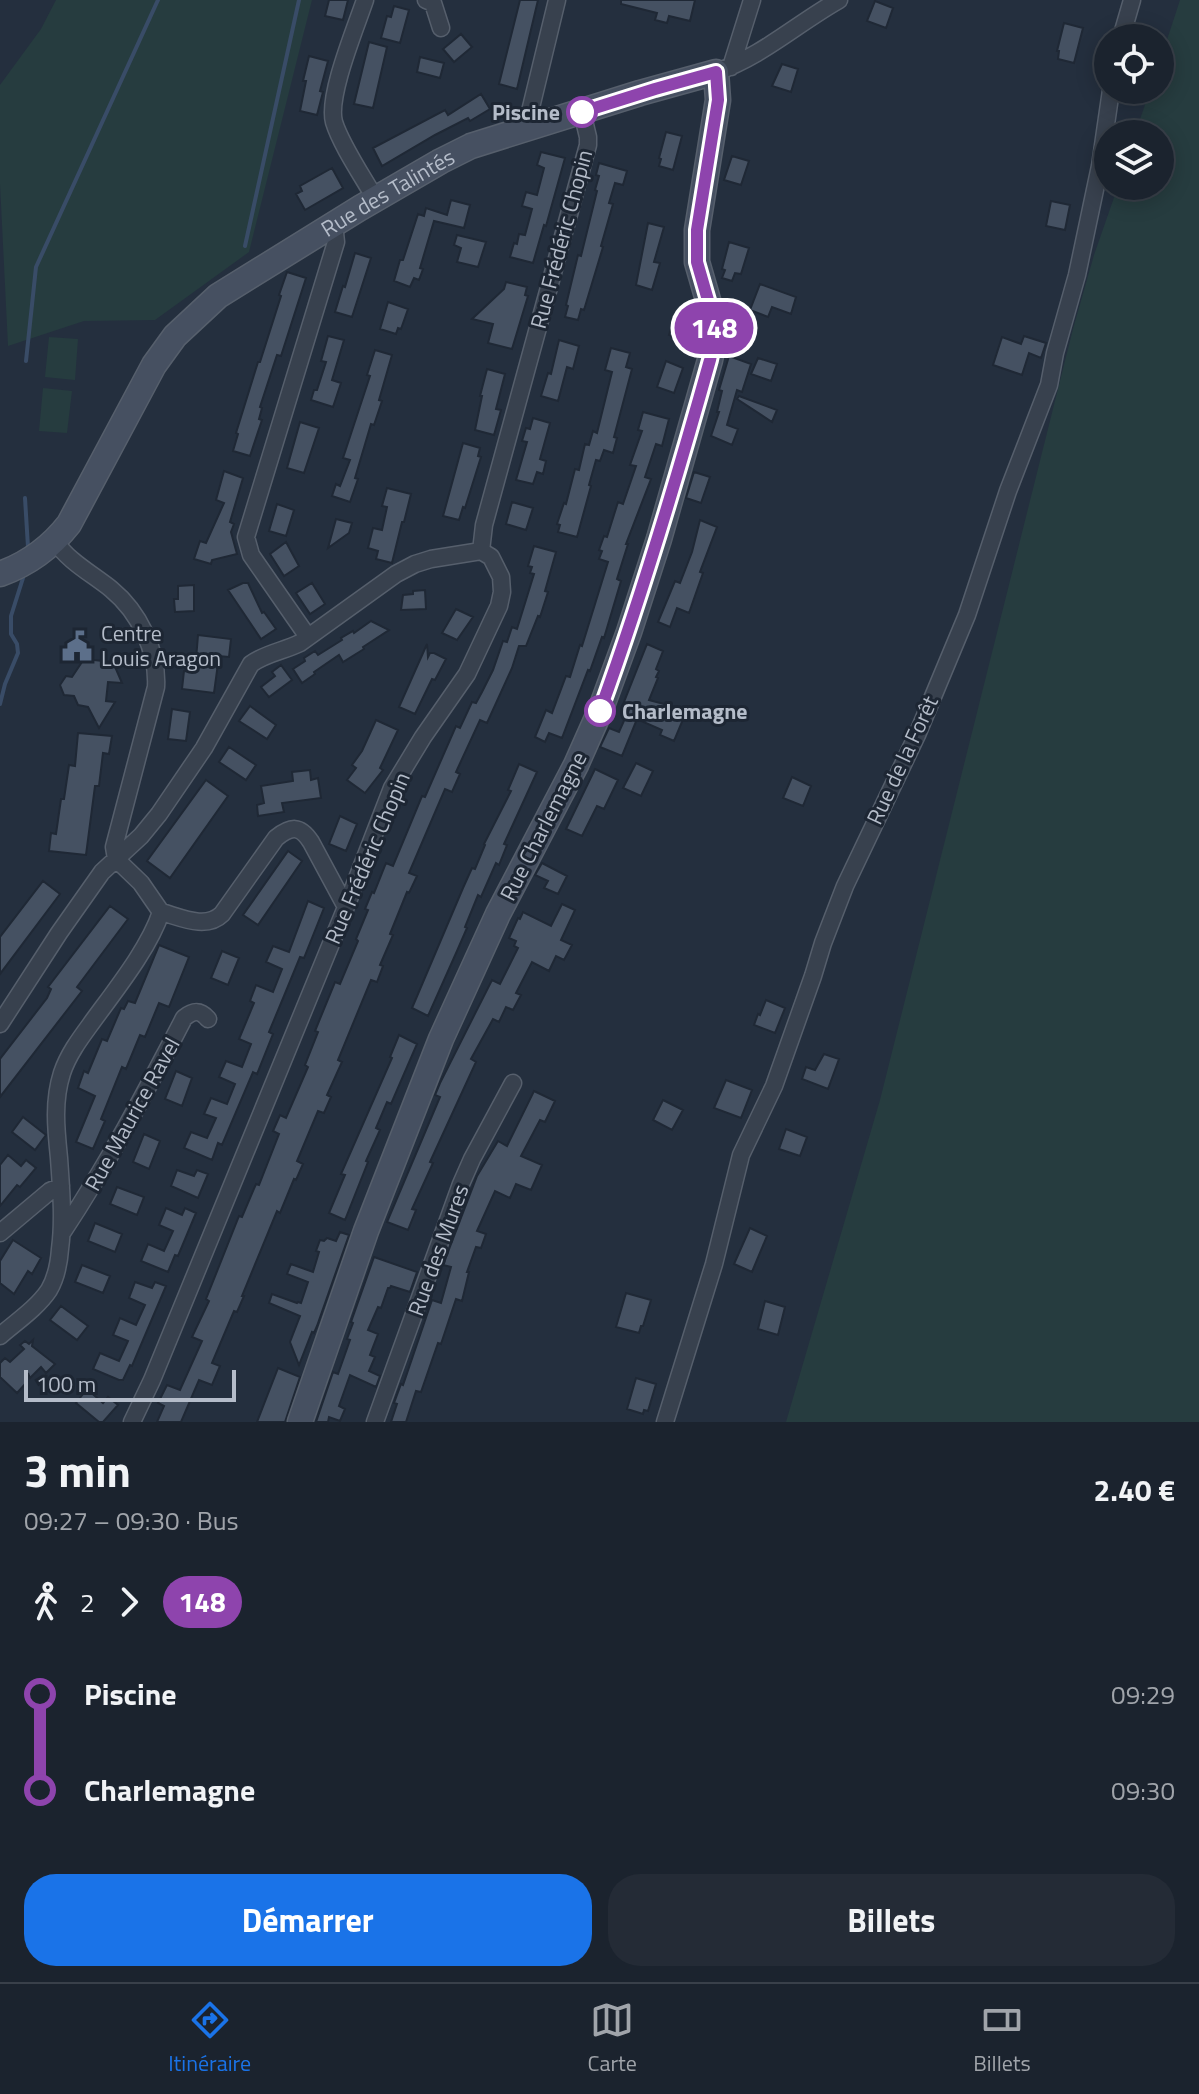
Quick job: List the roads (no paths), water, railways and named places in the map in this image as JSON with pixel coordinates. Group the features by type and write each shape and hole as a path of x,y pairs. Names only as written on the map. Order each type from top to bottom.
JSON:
{"street":[{"path":"365,0 336,89 332,113 340,136 376,200"},
{"path":"426,0 433,3 441,28"},
{"path":"526,128 557,0"},
{"path":"724,70 752,0"},
{"name":"Rue des Talintés","path":"0,574 28,563 69,524 135,396 159,357 175,336 218,296 458,152 526,128 724,70 752,56 839,0"},
{"path":"1125,24 1132,0"},
{"name":"Rue Charlemagne","path":"300,1422 366,1231 441,1039 498,914 576,765 600,711 659,539 715,336 697,262 697,230 724,70"},
{"name":"Rue de la Forêt","path":"665,1422 714,1264 741,1155 774,1086 845,886 917,735 967,615 1008,491 1049,385 1060,332 1077,275 1100,166 1109,104"},
{"name":"Rue Frédéric Chopin","path":"132,1422 346,907 392,788 467,674 499,606 501,577 491,557 481,551 484,525 588,145 582,112"},
{"path":"308,637 251,555 246,537 336,242 334,224"},
{"path":"0,556 54,540 67,557 125,602 145,633 157,671 156,687 114,847 116,859 141,883 161,912 205,923 215,922 276,838 292,828 305,832 346,907"},
{"path":"0,1024 102,872 141,836 159,814 204,748 251,664 260,657 286,649 308,637 396,574 415,564 481,551"},
{"path":"0,1336 49,1289 59,1261 61,1186 55,1115 63,1072 71,1052 136,958 161,912"},
{"name":"Rue Maurice Ravel","path":"62,1233 88,1195 184,1018 198,1011 208,1019"},
{"name":"Rue des Mures","path":"375,1422 461,1184 513,1083"},
{"path":"0,1233 50,1191 61,1186"}],"waterway":[{"path":"26,361 36,267 158,0"},
{"path":"245,246 299,0"},
{"path":"25,498 28,547"},
{"path":"0,704 18,653 11,634 11,616 23,578"}],"place":[{"name":"Piscine","path":"582,112"},
{"name":"Centre Louis Aragon","path":"77,646"},
{"name":"Charlemagne","path":"600,711"}]}
